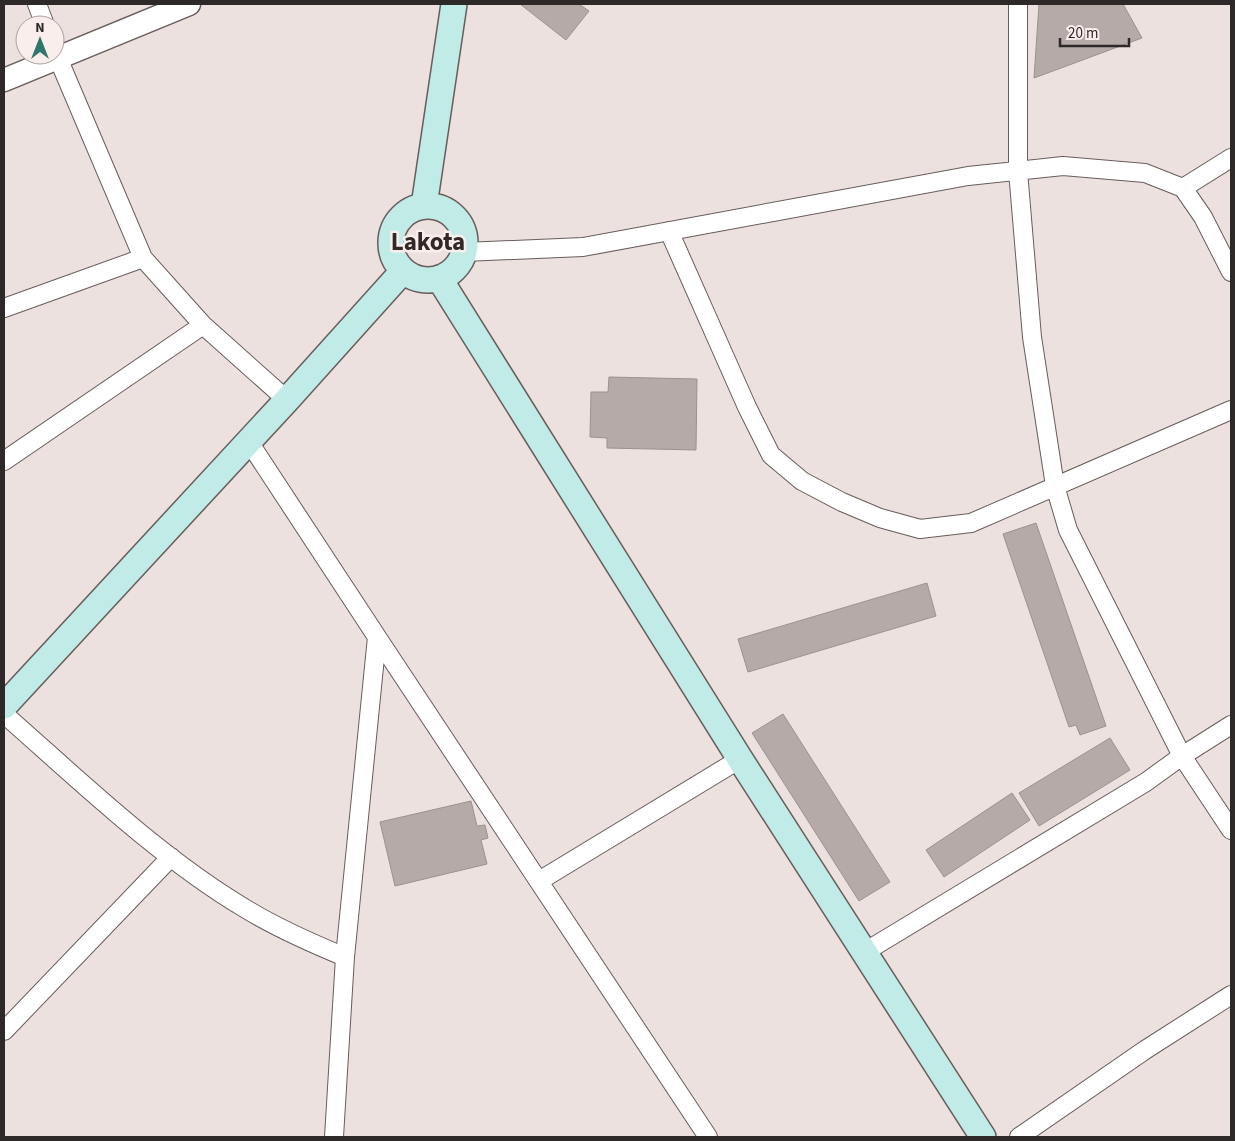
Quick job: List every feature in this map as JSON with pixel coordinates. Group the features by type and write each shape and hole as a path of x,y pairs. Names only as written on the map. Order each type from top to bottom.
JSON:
{"main road":[{"path":"424,206 454,4"},
{"path":"424,206 445,210 454,216 464,233 464,252 455,268 439,278 420,279 403,271 392,253 392,232 404,214 424,206"},
{"path":"4,706 249,442 403,271"},
{"path":"439,278 863,953 984,1137"}],"street":[{"path":"65,52 189,4"},
{"path":"1018,4 1018,171 1032,337 1055,486 1068,530 1182,756 1231,830"},
{"path":"4,80 35,65"},
{"path":"60,65 143,258 203,325 287,400"},
{"path":"1183,188 1231,158"},
{"path":"464,252 583,247 968,176 1063,166 1145,173 1183,188 1203,217 1231,272"},
{"path":"669,232 747,407 771,455 802,481 842,502 880,518 920,529 971,522 1231,410"},
{"path":"6,309 143,258"},
{"path":"4,461 203,325"},
{"path":"249,442 708,1137"},
{"path":"334,1137 345,957 377,637"},
{"path":"4,714 172,857 245,909 345,957"},
{"path":"863,953 1146,782 1182,756 1231,726"},
{"path":"539,882 740,758"},
{"path":"4,1031 172,857"},
{"path":"1019,1137 1146,1050 1231,995"}],"building":[{"path":"520,4 579,4 589,11 566,40"},
{"path":"1039,4 1123,4 1142,38 1034,78"},
{"path":"609,377 697,379 696,450 607,448 607,438 590,437 591,392 608,392"},
{"path":"1036,523 1106,726 1080,735 1076,725 1069,727 1003,534"},
{"path":"927,583 936,616 748,672 738,639"},
{"path":"783,714 890,882 859,901 752,733"},
{"path":"1110,738 1130,770 1039,826 1019,793"},
{"path":"1012,793 1030,820 944,877 926,850"},
{"path":"471,801 477,826 485,825 488,838 481,840 487,864 395,886 380,822"}],"district":[{"name":"Lakota","path":"428,241"}]}
